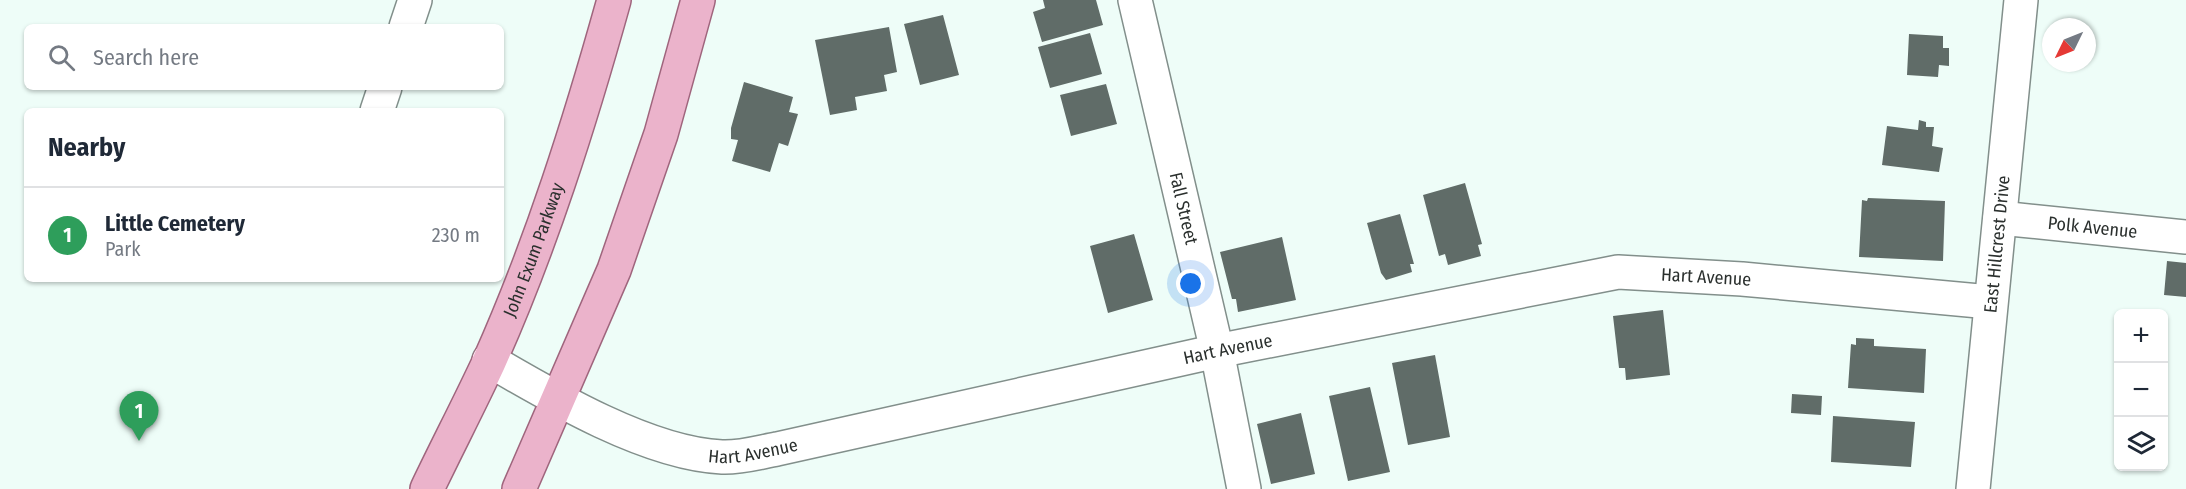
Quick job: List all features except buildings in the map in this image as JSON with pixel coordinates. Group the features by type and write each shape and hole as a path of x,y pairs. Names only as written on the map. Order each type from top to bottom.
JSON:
{"main road":[{"name":"John Exum Parkway","path":"427,489 489,360 583,111 614,0"},
{"path":"519,489 614,270 661,134 698,0"}],"street":[{"path":"407,24 415,0"},
{"name":"Fall Street","path":"1135,0 1217,351 1244,489"},
{"name":"East Hillcrest Drive","path":"1972,489 2021,0"},
{"path":"378,108 384,90"},
{"name":"Polk Avenue","path":"2000,218 2186,237"},
{"name":"Hart Avenue","path":"489,360 558,400 604,422 673,448 723,457 777,449 1217,351 1618,272 1742,279 1990,302"}],"place":[{"name":"Little Cemetery","path":"139,441"}]}
